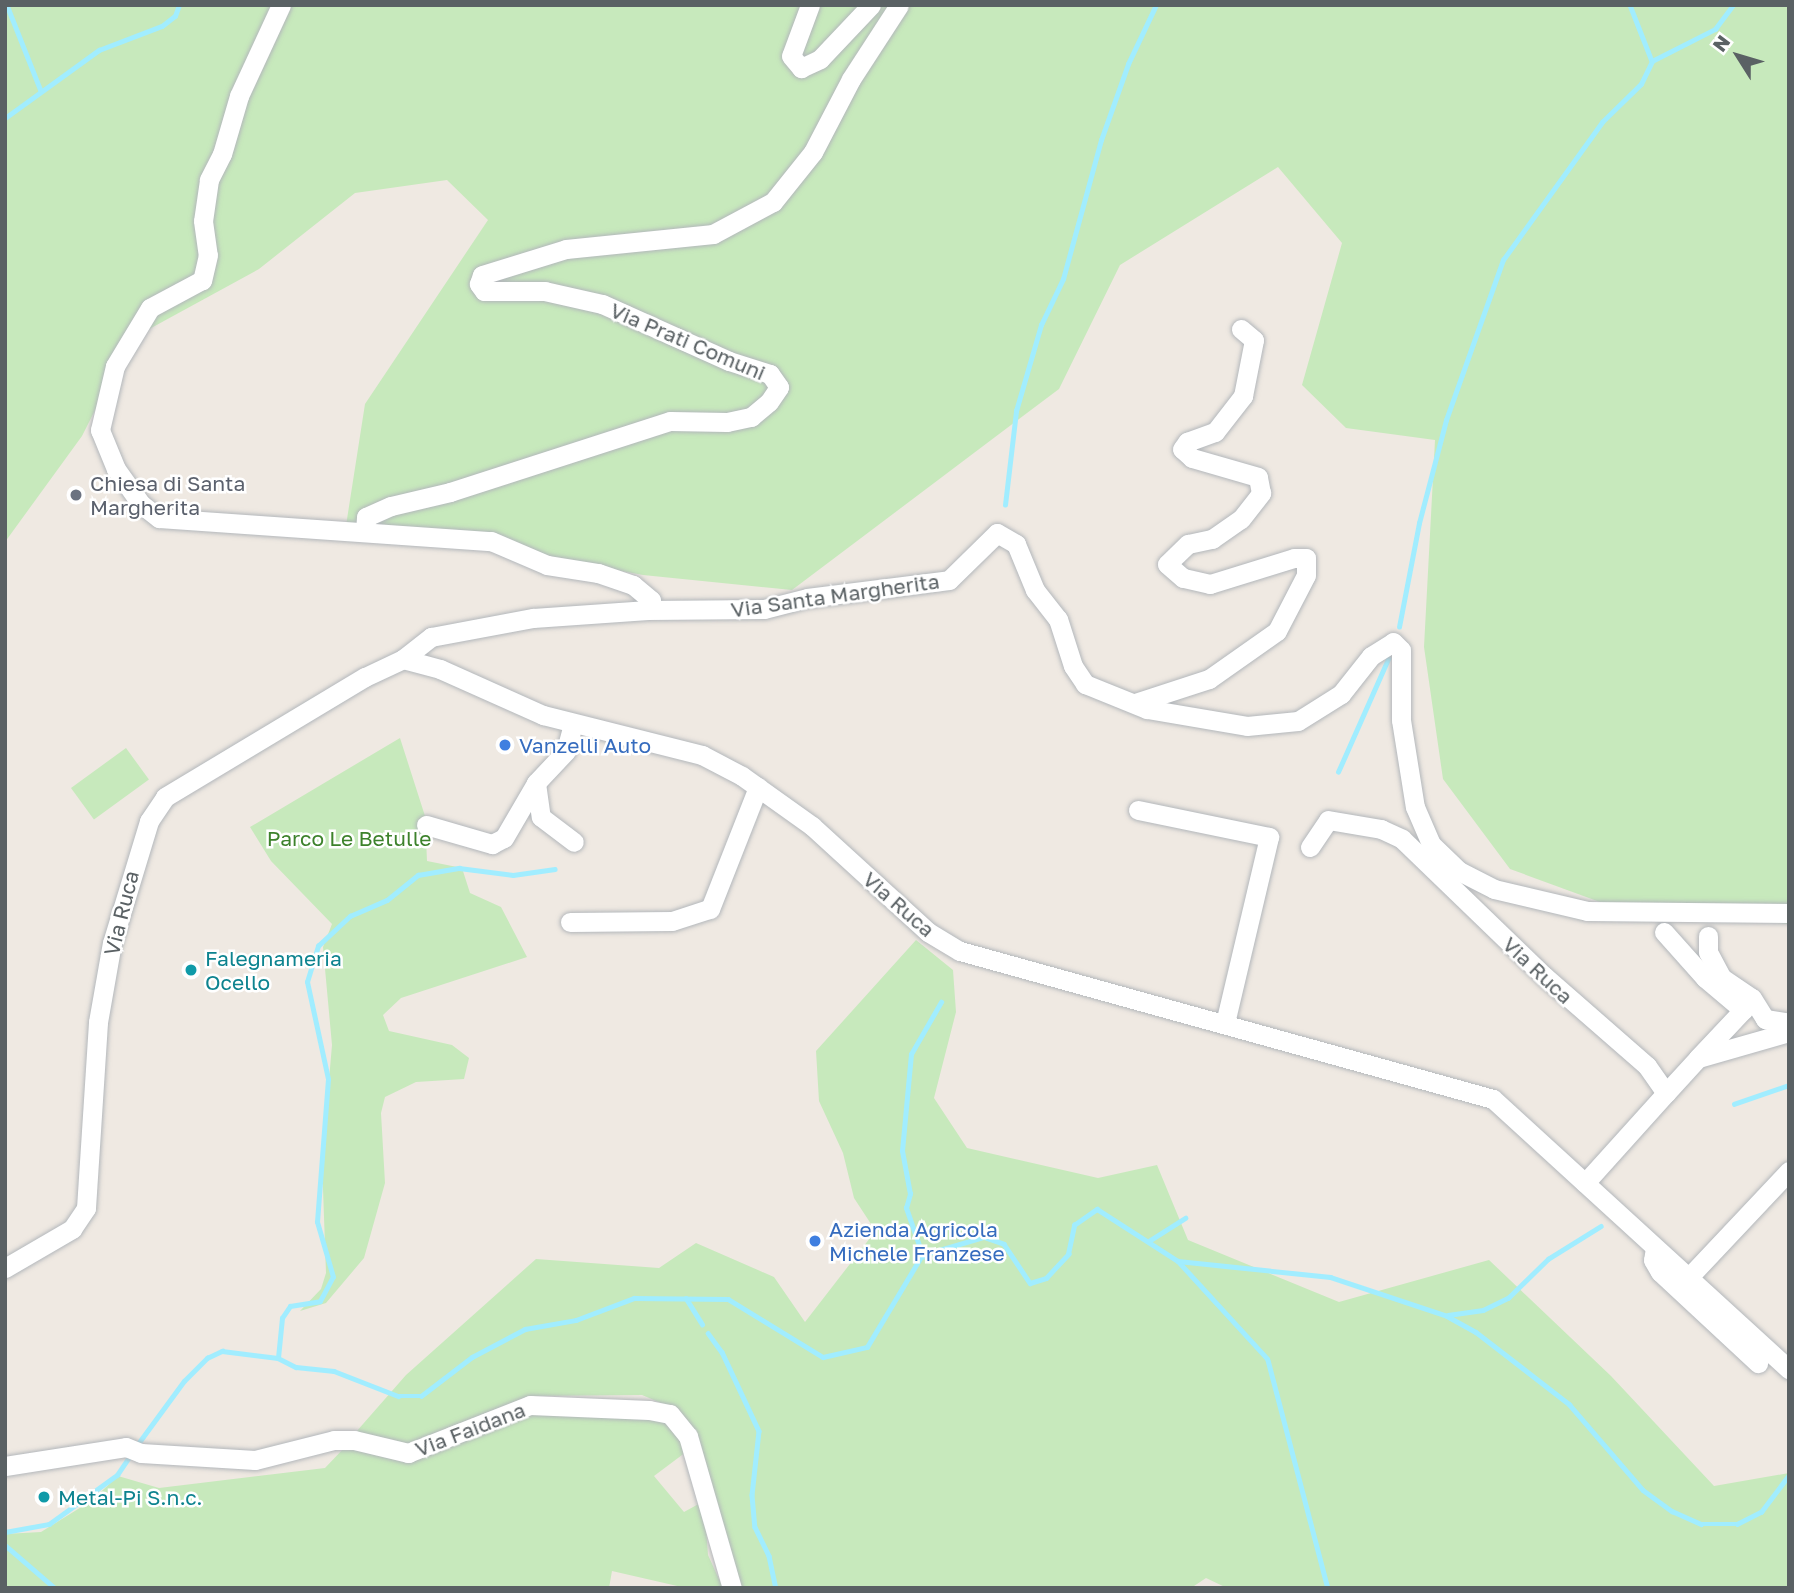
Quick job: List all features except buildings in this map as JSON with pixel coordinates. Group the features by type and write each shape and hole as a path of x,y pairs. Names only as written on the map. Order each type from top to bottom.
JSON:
{"street":[{"path":"281,5 239,96 222,154 209,180 203,221 208,255 202,280 150,308 130,335 103,403 100,430 116,469 141,504 159,518 491,541 547,565 598,573 633,585 651,600 648,610"},
{"path":"810,5 791,56 801,68 820,59 871,5"},
{"name":"Via Prati Comuni","path":"365,532 366,517 391,506 450,492 670,421 727,422 751,417 769,402 779,387 770,374 729,361 621,310 545,291 484,291 479,284 482,275 566,249 713,234 773,202 813,152 851,79 882,38 899,5"},
{"path":"1136,703 1209,679 1277,631 1306,575 1306,558 1294,558 1210,584 1184,578 1167,564 1188,544 1212,539 1241,519 1261,493 1258,477 1192,458 1182,449 1187,442 1215,432 1243,396 1254,340 1241,329"},
{"name":"Via Santa Margherita","path":"648,610 764,609 807,598 949,580 997,533 1016,544 1035,590 1058,619 1073,666 1085,684 1147,709 1247,726 1298,721 1341,694 1371,656 1393,642 1401,650 1401,720 1415,807 1431,844 1459,872 1493,890 1587,911 1789,913"},
{"name":"Via Ruca","path":"5,1268 72,1229 86,1208 98,1022 112,943 149,821 165,797 365,677 403,659 421,641 480,626 648,610"},
{"name":"Via Ruca","path":"403,659 440,669 573,724 702,755 758,787 812,826 928,932 960,951 1493,1100 1787,1368"},
{"path":"426,825 492,844 504,838 536,783 566,751 573,724"},
{"path":"536,783 541,817 574,842"},
{"path":"570,922 672,921 710,909 758,787"},
{"path":"1139,810 1269,837 1225,1023"},
{"name":"Via Ruca","path":"1310,847 1328,820 1381,829 1402,839 1544,976 1647,1066 1666,1093"},
{"path":"1585,1183 1743,1010 1705,978 1664,932"},
{"path":"1708,936 1708,952 1722,978 1752,998 1765,1019 1789,1023"},
{"path":"1698,1058 1789,1032"},
{"path":"1688,1278 1789,1171"},
{"name":"Via Ruca","path":"1656,1248 1653,1260 1660,1272 1758,1363"},
{"name":"Via Faidana","path":"5,1466 134,1450 255,1460 334,1440 354,1440 408,1453 530,1405 575,1404 670,1414 688,1436 732,1588"}],"green space":[{"path":"10,5 1789,5 1789,924 1619,909 1510,869 1443,779 1424,647 1435,440 1346,428 1302,385 1342,243 1278,167 1120,265 1059,389 792,590 643,575 452,540 345,532 365,404 488,220 447,180 355,193 259,269 131,339 82,436 5,542 5,10"},
{"name":"Parco Le Betulle","path":"400,738 425,816 427,861 462,868 470,893 501,907 527,957 401,998 383,1015 389,1031 452,1045 469,1058 464,1079 416,1082 385,1097 381,1113 385,1183 364,1258 326,1303 300,1311 321,1289 326,1273 322,1161 332,1045 323,947 332,924 271,861 250,827"},
{"path":"126,748 149,780 94,820 71,788"},
{"path":"916,940 953,970 956,1012 934,1098 967,1148 1098,1178 1157,1165 1188,1240 1339,1302 1489,1260 1611,1376 1714,1486 1789,1473 1789,1588 1227,1588 1206,1578 1191,1588 739,1588 675,1409 642,1395 529,1396 406,1446 356,1432 406,1375 536,1259 659,1268 696,1243 774,1277 805,1322 870,1238 871,1224 854,1198 843,1153 819,1101 816,1051"},
{"path":"533,1411 659,1418 676,1428 686,1452 654,1476 684,1512 704,1501 708,1555 723,1588 686,1588 612,1571 609,1588 5,1588 5,1534 41,1532 91,1501 118,1476 159,1488 325,1468 345,1447 407,1463"}],"waterway":[{"path":"7,5 41,91"},
{"path":"5,118 99,50 162,26 175,16 179,5"},
{"path":"1005,505 1016,411 1041,325 1063,279 1101,140 1128,64 1156,5"},
{"path":"1630,5 1652,61"},
{"path":"1399,627 1419,523 1446,420 1503,260 1602,122 1641,84 1652,61 1715,29 1733,5"},
{"path":"1338,772 1388,659"},
{"path":"278,1358 282,1318 290,1306 320,1301 333,1277 317,1222 328,1079 307,982 318,946 350,916 387,900 418,875 459,868 513,875 555,869"},
{"path":"923,1257 906,1208 910,1194 902,1151 911,1054 941,1002"},
{"path":"1734,1104 1789,1085"},
{"path":"137,1445 184,1381 207,1358 222,1351 278,1358 296,1367 334,1371 398,1396 421,1396 472,1357 525,1329 576,1320 634,1298 728,1299 823,1357 867,1347 922,1255 984,1237 1004,1244 1030,1283 1046,1278 1068,1254 1074,1225 1097,1209 1178,1261 1330,1277 1447,1316 1476,1332 1569,1404 1643,1490 1672,1511 1701,1524 1737,1524 1761,1512 1789,1475"},
{"path":"1149,1241 1185,1218"},
{"path":"1448,1315 1483,1310 1508,1298 1548,1259 1601,1226"},
{"path":"1178,1261 1267,1358"},
{"path":"686,1298 702,1324"},
{"path":"708,1333 722,1352 759,1431 752,1495 755,1527 769,1556 776,1588"},
{"path":"1268,1360 1328,1588"},
{"path":"5,1532 49,1524 117,1475 130,1456"},
{"path":"5,1545 55,1588"}],"place":[{"name":"Chiesa di Santa Margherita","path":"76,495"},
{"name":"Vanzelli Auto","path":"505,745"},
{"name":"Falegnameria Ocello","path":"191,970"},
{"name":"Azienda Agricola Michele Franzese","path":"815,1241"},
{"name":"Metal-Pi S.n.c.","path":"44,1497"}]}
